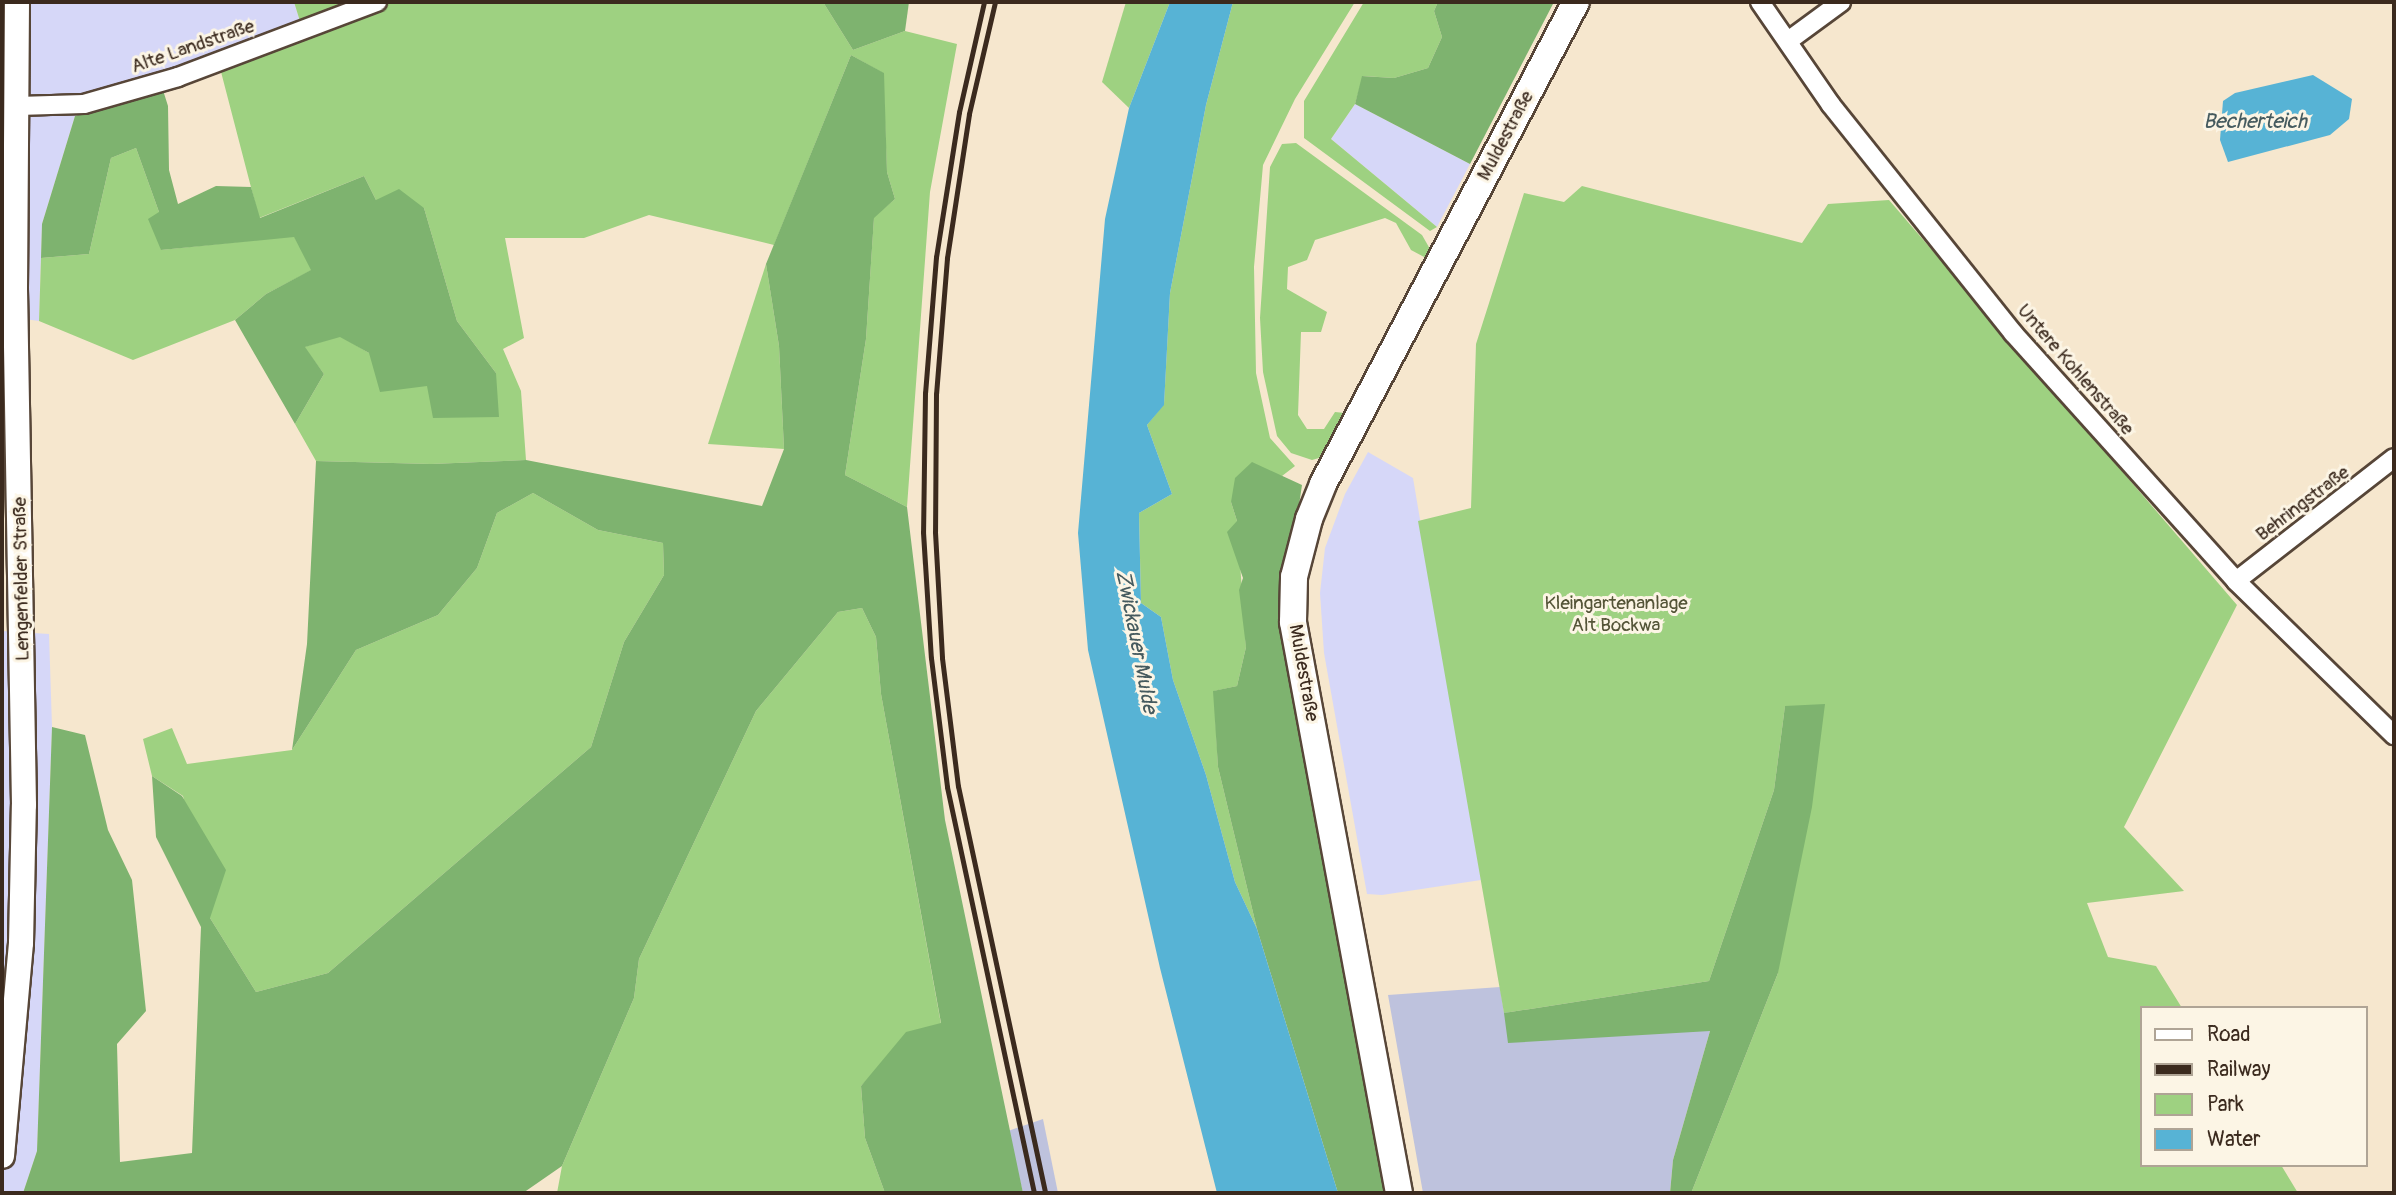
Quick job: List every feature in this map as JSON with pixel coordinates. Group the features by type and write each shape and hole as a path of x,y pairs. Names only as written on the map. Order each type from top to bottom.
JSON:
{"main road":[{"name":"Lengenfelder Straße","path":"2,1156 21,943 24,805 15,288 17,2"},
{"name":"Muldestraße","path":"1399,1193 1293,622 1294,577 1309,519 1324,484 1576,2"}],"street":[{"name":"Alte Landstraße","path":"18,106 83,104 178,77 377,2"},
{"name":"Untere Kohlenstraße","path":"1760,2 1831,105 2013,333 2236,582 2394,735"},
{"path":"1788,41 1841,2"},
{"name":"Behringstraße","path":"2236,582 2394,458"}],"shaded area":[{"path":"2,2 294,2 304,34 220,68 75,116 42,224 39,321 2,316"},
{"path":"1355,104 1470,164 1437,227 1331,139"},
{"path":"1368,452 1413,478 1481,880 1382,895 1367,894 1324,653 1320,593 1325,548 1345,494"},
{"path":"2,631 49,634 52,727 37,1151 23,1193 2,1193"},
{"path":"1500,987 1504,1012 1710,1031 1673,1160 1670,1193 1423,1193 1388,995"},
{"path":"1043,1119 1058,1193 1023,1193 1008,1131"}],"green space":[{"path":"294,2 823,2 853,50 905,31 957,44 930,192 907,507 845,475 866,339 874,217 895,199 887,172 883,73 851,55 774,245 649,215 584,238 505,238 524,338 503,349 521,391 526,460 431,464 316,461 295,424 324,374 304,347 340,336 369,353 496,373 457,321 424,208 376,200 364,176 259,218 220,68 304,34"},
{"path":"823,2 909,2 905,31 853,50"},
{"path":"1126,2 1170,2 1129,108 1102,82"},
{"path":"1233,2 1355,2 1295,99 1263,165 1254,267 1256,373 1270,438 1295,466 1282,476 1270,474 1231,502 1237,521 1246,647 1237,686 1214,691 1218,767 1257,929 1235,882 1206,775 1173,680 1161,617 1141,603 1139,513 1172,494 1147,425 1164,404 1170,293 1206,105"},
{"path":"1364,2 1438,2 1434,11 1442,37 1428,68 1394,78 1363,76 1355,104 1331,139 1437,227 1430,231 1304,138 1304,101"},
{"path":"1438,2 1554,2 1470,164 1355,104 1362,76 1394,78 1428,68 1442,37 1434,11"},
{"path":"851,55 884,73 887,172 895,199 874,218 866,339 845,475 907,507 945,820 1023,1193 885,1193 865,1138 861,1086 906,1032 941,1023 881,694 876,637 862,608 838,612 756,711 639,959 634,998 562,1166 523,1193 23,1193 37,1151 52,727 85,735 108,830 132,880 146,1011 117,1044 120,1162 192,1153 201,927 156,837 152,776 182,796 226,870 210,918 256,992 328,973 591,747 624,642 664,575 663,543 598,530 533,493 497,513 477,568 438,615 356,650 292,750 307,644 316,461 431,464 526,460 762,506 784,449 779,346 766,264"},
{"path":"162,87 168,106 169,170 178,204 216,186 251,187 260,218 364,176 376,200 399,189 424,208 457,321 496,373 499,417 433,418 427,386 380,392 369,353 340,337 305,347 324,374 295,424 235,320 266,294 311,270 294,237 161,250 148,219 159,212 136,148 111,158 89,254 41,258 42,224 75,116"},
{"path":"1296,143 1422,235 1430,249 1426,258 1411,250 1396,223 1385,218 1315,240 1307,260 1288,267 1287,289 1327,312 1321,332 1301,332 1298,415 1307,429 1324,429 1335,412 1345,413 1319,458 1312,460 1291,453 1277,436 1263,372 1260,318 1270,167 1282,144"},
{"path":"136,148 159,212 161,250 294,236 312,270 266,294 235,320 133,360 39,321 41,258 89,254 111,158"},
{"name":"Kleingartenanlage Alt Bockwa","path":"1582,186 1802,243 1828,204 1889,200 2237,605 2124,827 2184,891 2087,903 2108,957 2156,966 2181,1006 2140,1006 2140,1167 2282,1167 2298,1193 1692,1191 1778,973 1785,706 1774,790 1709,981 1504,1013 1418,521 1471,508 1476,344 1524,193 1564,202"},
{"path":"766,264 779,346 784,449 708,444"},
{"path":"1252,462 1302,485 1282,619 1385,1193 1338,1193 1257,929 1218,767 1213,691 1237,686 1246,647 1239,590 1243,578 1227,532 1237,521 1231,502 1235,478"},
{"path":"533,493 598,530 663,543 664,575 624,642 591,747 328,973 256,992 210,918 183,796 152,776 143,739 172,728 187,764 292,750 356,650 438,615 477,568 497,513"},
{"path":"862,608 876,637 881,694 941,1024 879,1067 861,1086 865,1138 885,1193 557,1193 562,1166 634,998 639,959 756,711 838,612"},
{"path":"1825,704 1812,807 1778,973 1692,1191 1696,1193 1670,1193 1673,1160 1710,1031 1508,1043 1504,1013 1709,981 1774,790 1785,706"}],"water":[{"name":"Zwickauer Mulde","path":"1170,2 1233,2 1206,105 1170,293 1164,405 1147,425 1172,494 1139,513 1141,603 1161,617 1173,680 1206,775 1235,882 1257,929 1338,1193 1217,1193 1160,968 1088,650 1078,533 1105,219 1129,108"},
{"name":"Becherteich","path":"2313,75 2352,99 2349,119 2330,135 2228,162 2220,140 2223,101 2235,93"}],"railway":[{"path":"984,2 959,112 936,257 925,393 923,532 931,658 947,787 1034,1193"},
{"path":"995,2 969,114 947,258 936,394 935,532 942,658 958,786 1045,1193"}]}
